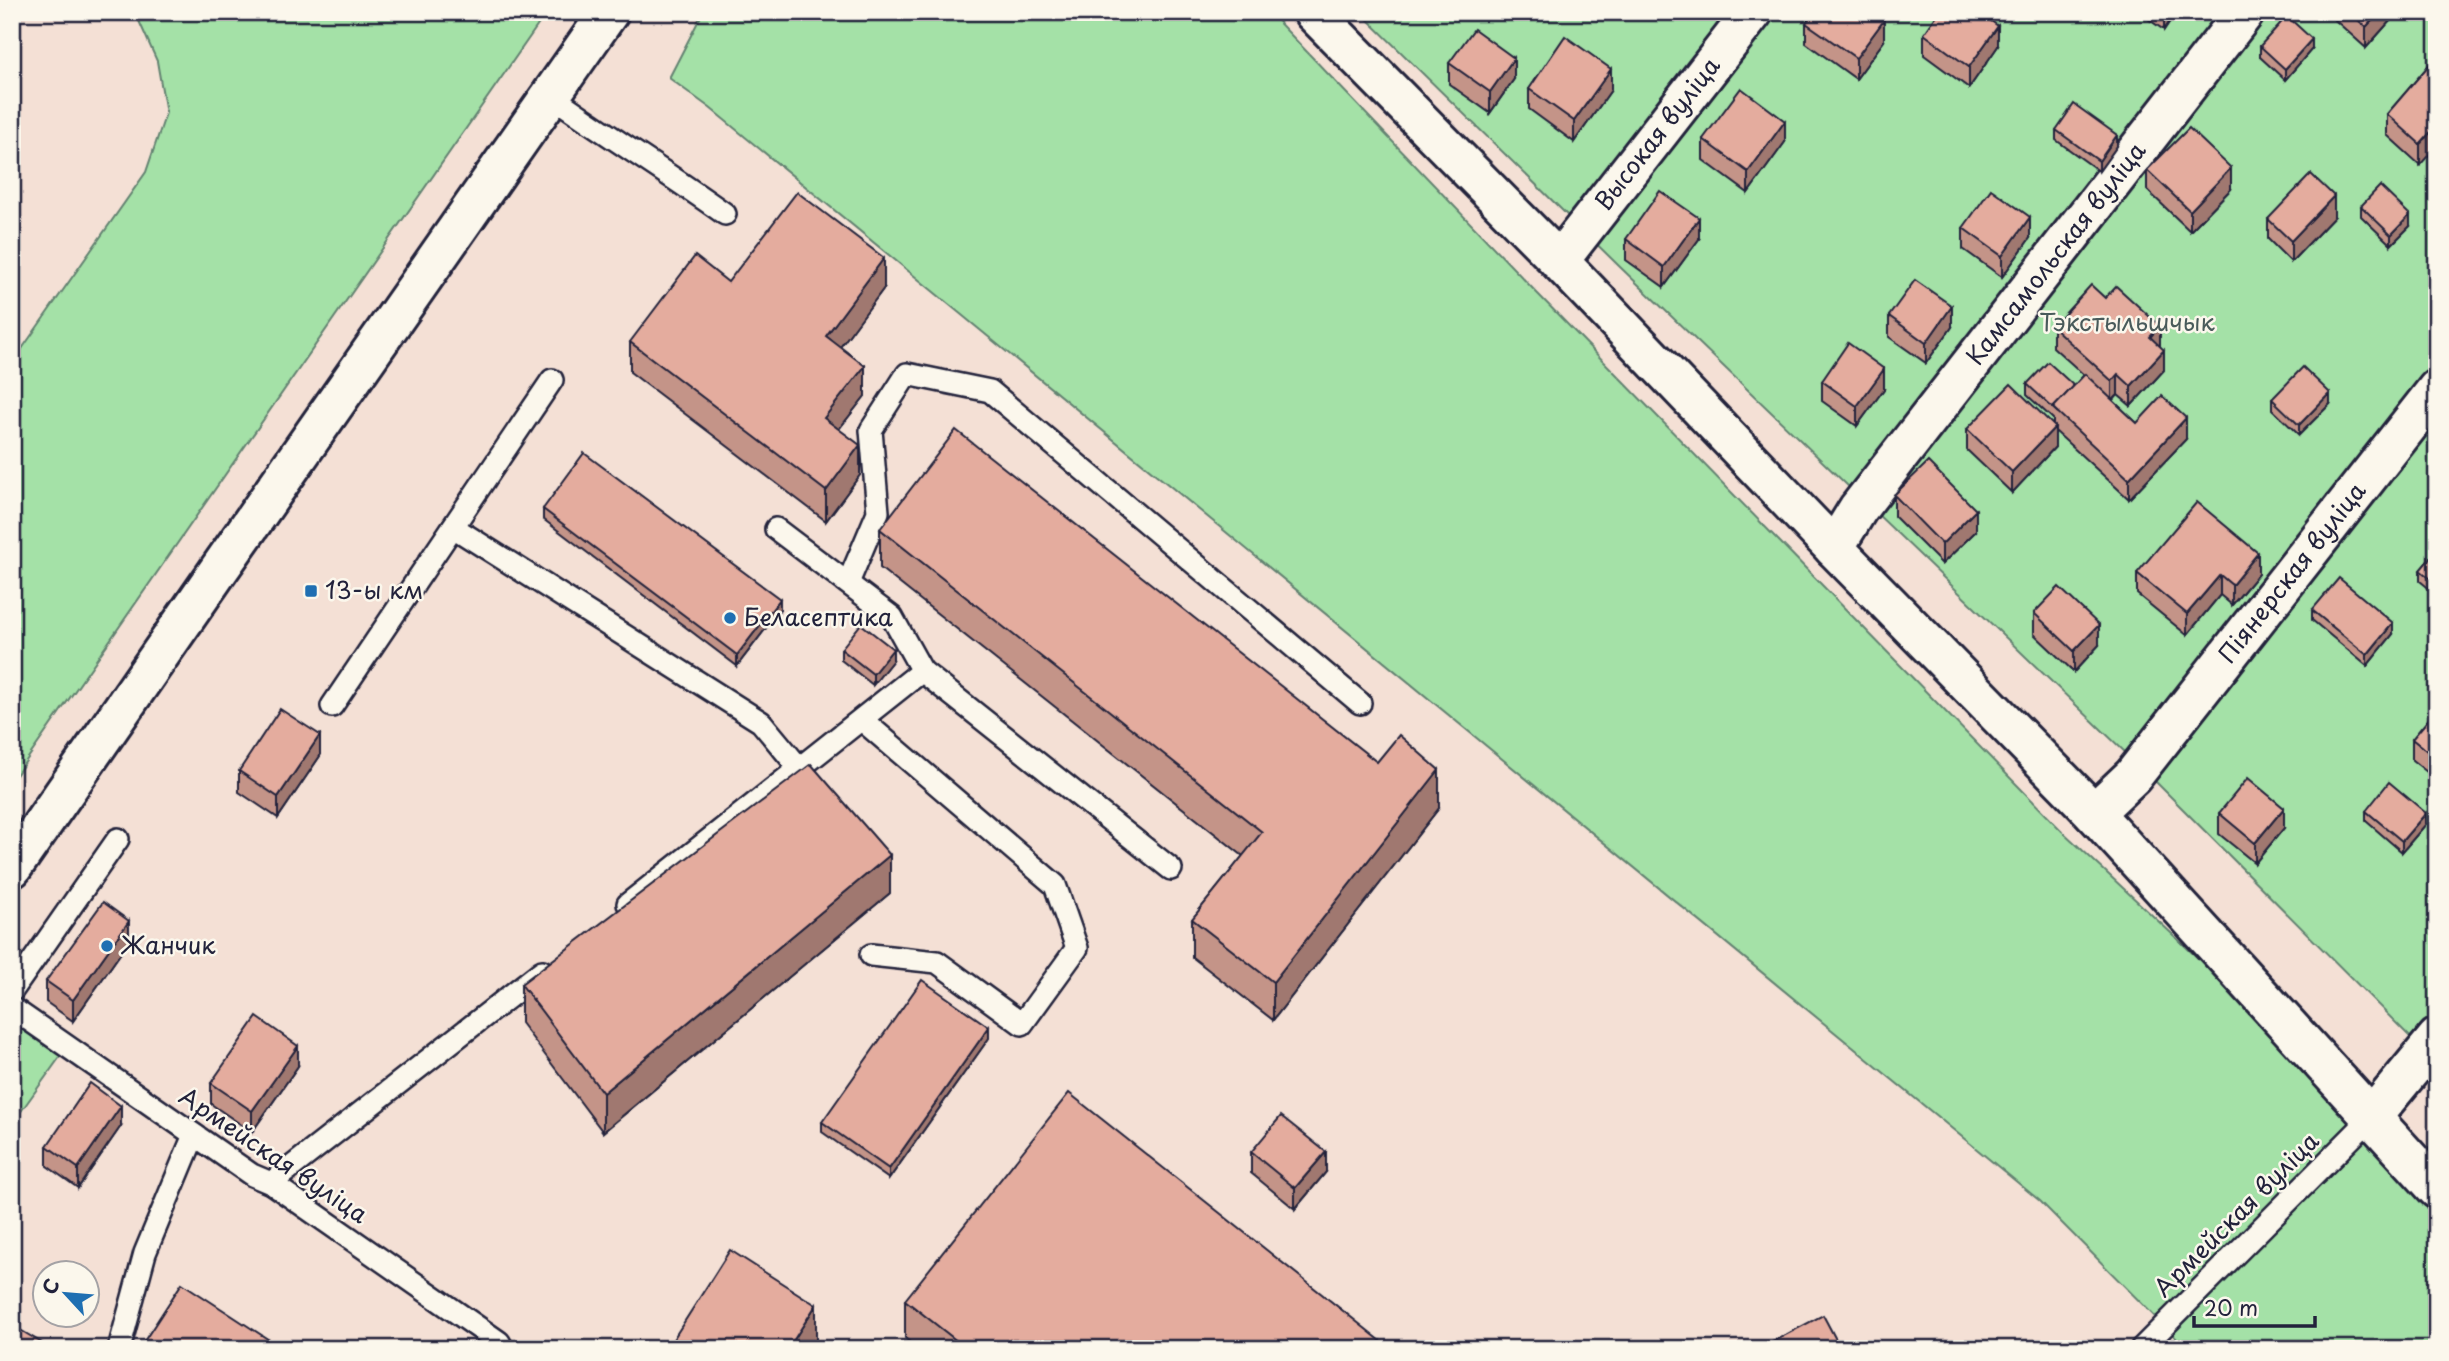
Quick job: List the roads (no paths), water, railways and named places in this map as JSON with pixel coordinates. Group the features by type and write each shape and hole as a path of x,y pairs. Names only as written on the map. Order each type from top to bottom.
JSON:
{"street":[{"path":"12,868 429,266 609,12"},
{"path":"1313,12 1559,261 1834,548 2094,813 2370,1119 2437,1189"},
{"name":"Высокая вуліца","path":"1559,261 1753,12"},
{"name":"Камсамольская вуліца","path":"1834,548 1858,509 2245,12"},
{"name":"Піянерская вуліца","path":"2094,813 2133,776 2437,389"},
{"path":"2370,1119 2437,1038"}],"lane":[{"path":"552,96 724,214"},
{"path":"848,583 878,513 870,430 907,374 990,391 1360,703"},
{"path":"332,706 552,380"},
{"path":"453,527 761,722 800,769"},
{"path":"776,529 892,617 922,671 1171,869"},
{"path":"615,914 922,671"},
{"path":"862,720 1055,885 1077,948 1022,1024 937,962 871,955"},
{"path":"12,991 118,839"},
{"path":"271,1183 561,956"},
{"name":"Армейская вуліца","path":"12,1008 252,1175 271,1183 499,1342 503,1349"},
{"name":"Армейская вуліца","path":"2141,1349 2370,1119"},
{"path":"119,1349 145,1253 194,1135"}],"place":[{"name":"13-ы км","path":"311,591"},
{"name":"Беласептика","path":"730,618"},
{"name":"Жанчик","path":"107,946"}],"park label":[{"name":"Тэкстыльшчык","path":"2127,323"}]}
